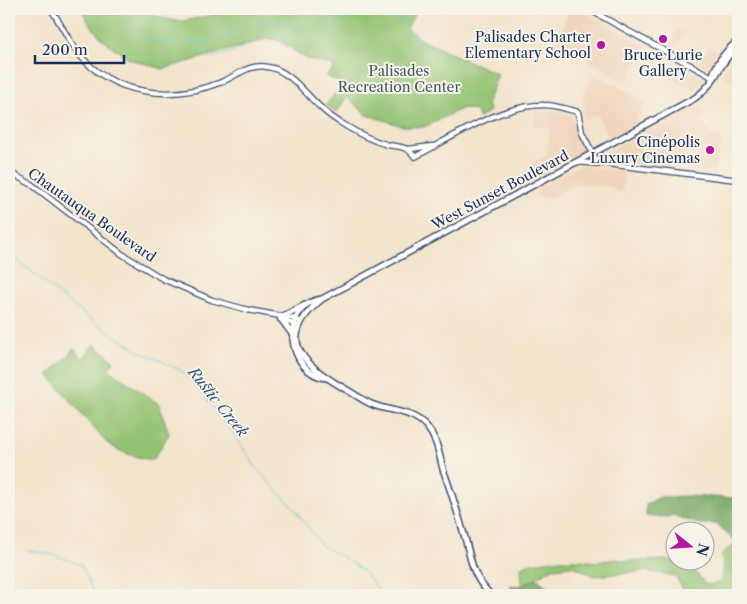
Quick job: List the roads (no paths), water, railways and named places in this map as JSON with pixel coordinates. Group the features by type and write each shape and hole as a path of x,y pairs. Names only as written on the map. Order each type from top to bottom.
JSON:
{"main road":[{"name":"West Sunset Boulevard","path":"712,79 723,55 738,41"},
{"name":"West Sunset Boulevard","path":"297,323 322,299 696,98 702,93 738,46"},
{"name":"West Sunset Boulevard","path":"282,318 315,300 322,299"},
{"path":"292,334 308,304"},
{"path":"282,318 292,334 293,346 301,363 314,374 328,378"},
{"path":"297,323 297,340 300,352 313,368 372,404 406,413 427,426 436,444 466,540 473,571 482,586 491,595"},
{"path":"313,368 310,362 315,361"}],"street":[{"path":"51,9 69,40 81,56 101,74 125,86 148,92 176,94 220,83 252,67 269,67 286,75 320,107 347,126 382,143 409,149 436,146"},
{"path":"588,9 712,79"},
{"path":"409,149 414,157 499,114 518,107 544,105 578,112 582,132 592,153 597,161 603,164"},
{"path":"576,162 738,180"},
{"name":"Chautauqua Boulevard","path":"9,172 31,184 122,254 163,279 212,300 297,323"}],"waterway":[{"path":"110,9 137,34 161,44 174,42"},
{"path":"320,30 330,18 331,9"},
{"path":"327,41 348,9"},
{"path":"385,9 398,20 399,18"},
{"path":"395,9 416,37 446,55"},
{"path":"148,22 152,15"},
{"path":"335,17 340,21"},
{"path":"256,22 269,20 306,29"},
{"path":"260,25 264,32"},
{"path":"218,38 228,36 246,26"},
{"path":"201,42 202,49 210,59 232,52 264,33 276,32 286,39 295,52"},
{"path":"322,37 326,40"},
{"path":"183,43 209,40"},
{"name":"Rustic Creek","path":"9,253 99,325 137,350 180,370 195,385 233,432 256,468 294,508 322,546 363,571 383,595"},
{"path":"734,536 738,534"},
{"path":"27,550 55,555 81,565 95,595"}],"place":[{"name":"Bruce Lurie Gallery","path":"663,39"},
{"name":"Palisades Charter Elementary School","path":"601,45"},
{"name":"Cinépolis Luxury Cinemas","path":"710,150"}],"park label":[{"name":"Palisades Recreation Center","path":"399,79"}]}
